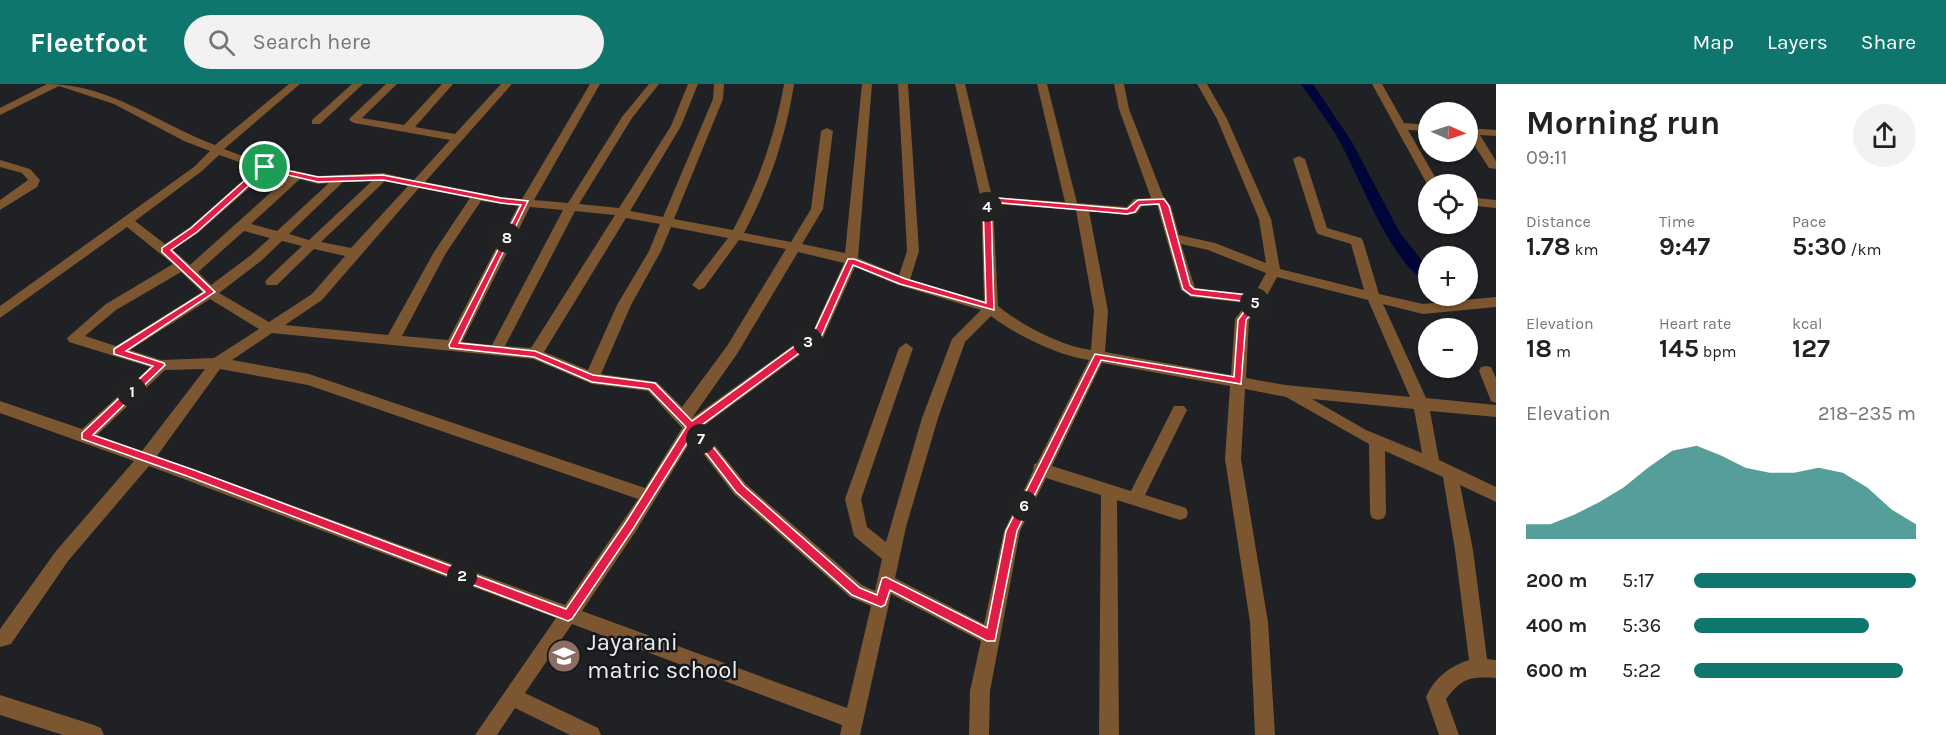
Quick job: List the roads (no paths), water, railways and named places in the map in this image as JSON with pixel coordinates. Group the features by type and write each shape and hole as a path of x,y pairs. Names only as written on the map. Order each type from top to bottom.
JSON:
{"street":[{"path":"0,112 55,84"},
{"path":"62,84 118,102 188,139 217,150 265,167 318,180 383,177 478,196 623,213 837,255 903,282 990,308 1011,324 1075,353 1285,391 1496,411"},
{"path":"316,122 358,84"},
{"path":"392,84 354,120 457,138"},
{"path":"407,129 448,84"},
{"path":"0,638 5,638 62,556 146,458 217,363 317,297 507,84"},
{"path":"453,345 526,203 595,84"},
{"path":"496,350 571,207 627,117 654,84"},
{"path":"535,354 676,126 693,84"},
{"path":"592,378 624,305 655,251 718,99 719,84"},
{"path":"699,285 737,235 765,182 785,113 789,84"},
{"path":"687,422 818,334 851,261 867,84"},
{"path":"903,84 912,251 903,282"},
{"path":"0,407 146,458 568,616 852,727 892,557 930,418 959,339 990,308 987,200 960,84"},
{"path":"979,735 980,691 1012,531 1098,356 1101,311 1077,207 1042,84"},
{"path":"1119,84 1124,109 1157,197 1165,206 1183,279 1191,292 1258,300"},
{"path":"1202,84 1222,119 1265,219 1274,270 1258,300 1242,320 1233,459 1259,622 1266,735"},
{"path":"1377,84 1428,174"},
{"path":"0,313 198,169 232,135 291,85"},
{"path":"1402,126 1418,127"},
{"path":"485,735 648,496 687,422 817,209 827,131"},
{"path":"1478,132 1496,133"},
{"path":"1478,143 1493,166"},
{"path":"1299,159 1322,231 1357,241 1372,297 1421,405 1432,464"},
{"path":"0,163 26,171 34,180 33,184 0,206"},
{"path":"165,250 194,230 265,167"},
{"path":"298,175 242,226 186,269 111,307 74,338 161,365 217,363 309,380 648,496"},
{"path":"272,282 383,177"},
{"path":"118,351 211,292 280,236 340,179"},
{"path":"393,339 440,252 478,196"},
{"path":"987,200 1127,211 1133,210 1138,202 1161,201"},
{"path":"1478,202 1496,204"},
{"path":"126,220 165,250 218,299 269,328 535,354 592,378 652,386 687,422 740,489 856,591 881,602"},
{"path":"242,226 313,245 354,253"},
{"path":"1172,238 1212,246 1286,276 1423,309 1496,302"},
{"path":"892,557 860,531 853,500 906,348"},
{"path":"85,436 161,365"},
{"path":"1486,371 1496,397"},
{"path":"1285,391 1377,441 1496,495"},
{"path":"1135,498 1179,410"},
{"path":"1377,441 1378,513"},
{"path":"1041,469 1180,513"},
{"path":"1449,472 1487,668 1458,671 1436,697 1449,735"},
{"path":"1109,490 1110,735"},
{"path":"886,582 991,637"},
{"path":"512,697 585,734"},
{"path":"0,705 94,735"}],"waterway":[{"path":"1307,84 1346,142 1393,233 1404,251 1418,267"}],"place":[{"name":"Jayarani matric school","path":"564,656"}]}
